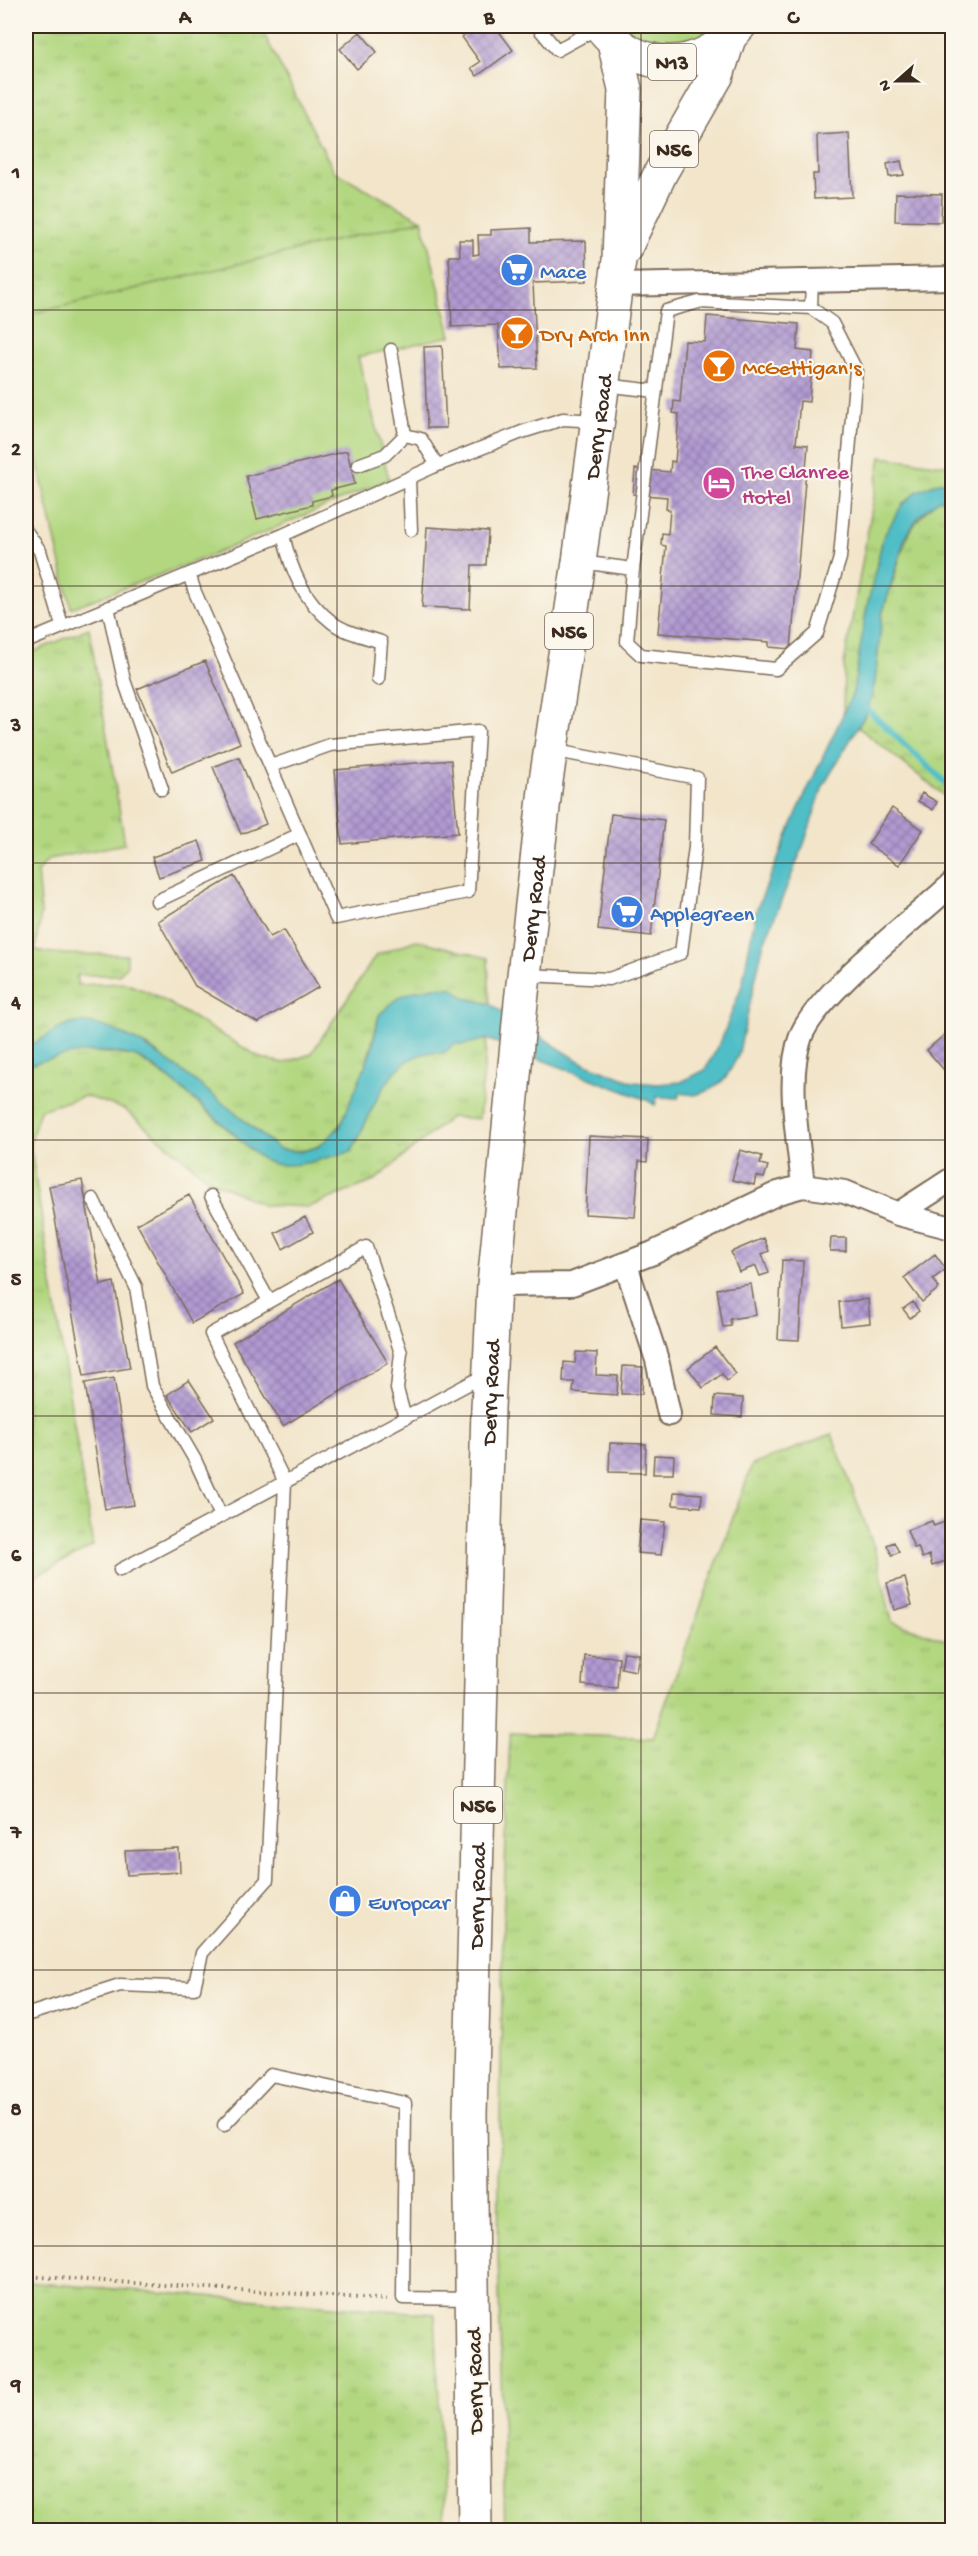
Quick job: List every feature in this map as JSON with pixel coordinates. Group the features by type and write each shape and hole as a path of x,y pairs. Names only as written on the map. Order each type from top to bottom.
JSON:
{"main road":[{"name":"N13","path":"605,31 632,54 652,60 673,62 694,59 713,51 734,32"},
{"name":"Derry Road","path":"475,2530 470,2114 494,1285 523,988 551,750 618,273 624,90 605,31"},
{"name":"Derry Road","path":"618,273 657,180 717,75 734,32"}],"street":[{"path":"618,273 813,280 952,278"},
{"path":"803,1186 794,1080 801,1036 815,1013 847,979 952,885"},
{"path":"898,1214 952,1179"},
{"path":"494,1285 572,1284 626,1265 703,1231 778,1193 803,1186 845,1192 898,1214 952,1228"},
{"path":"626,1265 657,1360 669,1414"}],"lane":[{"path":"537,26 557,50 605,31"},
{"path":"811,308 813,280"},
{"path":"699,302 811,308 832,323 856,370 840,558 817,633 776,669 641,655 627,642 633,569 666,311 699,302"},
{"path":"391,350 405,435"},
{"path":"604,385 656,391"},
{"path":"26,642 283,535 437,465 522,432 563,419 598,421"},
{"path":"358,465 385,455 405,435"},
{"path":"405,435 421,439 437,465"},
{"path":"409,479 411,530"},
{"path":"26,531 40,551 62,626"},
{"path":"283,535 290,565 301,589 334,623 381,642 378,679"},
{"path":"579,562 633,569"},
{"path":"189,574 300,834 336,918 468,892 478,731 330,746 271,766"},
{"path":"108,607 124,680 162,789"},
{"path":"523,988 609,979 681,953 695,847 697,778 551,750"},
{"path":"157,901 300,834"},
{"path":"211,1196 269,1301"},
{"path":"93,1199 136,1287 152,1386 195,1461 221,1516"},
{"path":"26,2015 120,1985 194,1988 202,1953 267,1880 285,1482 211,1334 366,1247 401,1353 397,1389 405,1418"},
{"path":"120,1570 491,1372"},
{"path":"224,2125 271,2075 405,2103 403,2298 472,2299"}],"path":[{"path":"26,2276 384,2301 403,2298"}],"green space":[{"path":"26,26 260,26 334,171 422,220 26,315"},
{"path":"616,26 720,26 697,43 654,47"},
{"path":"422,220 451,336 358,357 389,479 212,555 71,608 26,413 26,315"},
{"path":"881,457 952,466 952,482 939,482 883,538 866,612 858,671 853,693 843,715 844,664"},
{"path":"939,499 952,502 952,802 858,727 874,687 883,612 904,545 913,527"},
{"path":"89,628 125,844 49,859 37,872 41,914 35,950 69,954 127,955 127,965 119,975 77,975 77,985 125,983 153,994 261,1058 284,1063 311,1054 376,955 416,940 488,958 490,1004 465,998 453,988 379,1015 365,1068 349,1108 328,1139 316,1147 298,1151 279,1149 149,1047 127,1038 26,1047 26,655"},
{"path":"487,1039 479,1119 451,1117 374,1181 309,1207 263,1205 210,1180 124,1109 85,1096 40,1110 30,1143 93,1546 26,1581 26,1066 66,1053 96,1052 135,1056 173,1082 254,1152 329,1156 351,1152 385,1085 409,1060 425,1053 444,1053 455,1043"},
{"path":"832,1434 876,1553 892,1622 952,1642 952,2530 505,2530 498,2254 503,1924 510,1733 653,1738 752,1465"},
{"path":"26,2282 435,2314 445,2530 26,2530"}],"water":[{"path":"939,482 952,482 952,502 939,499 919,516 905,538 882,615 875,682 868,710 823,786 804,844 763,946 738,1056 725,1079 710,1090 695,1095 680,1093 678,1098 657,1097 655,1105 487,1039 462,1045 455,1043 444,1053 425,1053 409,1060 396,1071 385,1085 351,1152 284,1165 269,1162 257,1155 169,1078 133,1056 106,1052 79,1053 26,1066 26,1047 65,1026 94,1024 120,1033 179,1069 279,1149 300,1152 318,1147 340,1127 372,1049 379,1015 399,997 415,991 435,987 453,988 465,998 490,1004 579,1061 633,1082 658,1084 681,1082 705,1070 721,1041 742,985 756,911 798,810 853,693 866,612 883,538 902,505 916,492"}],"building":[{"path":"478,26 495,26 513,50 477,76 471,68 480,62 462,37"},
{"path":"360,32 377,52 357,69 340,49"},
{"path":"849,133 852,197 814,199 813,174 818,174 817,135"},
{"path":"901,161 904,175 889,177 887,164"},
{"path":"896,193 942,194 941,222 895,221"},
{"path":"531,228 531,242 586,241 587,281 533,283 537,368 501,369 498,325 452,327 449,256 460,256 459,240 473,240 473,255 479,254 478,235 491,235 491,230"},
{"name":"The Clanree Hotel","path":"707,316 799,324 797,350 813,352 809,402 800,401 796,444 808,445 791,649 769,647 769,642 658,633 666,546 661,545 662,533 668,534 670,510 666,509 667,497 633,494 635,469 670,472 671,461 675,462 679,414 673,413 674,401 680,402 685,341 705,342"},
{"path":"442,346 446,428 427,428 424,347"},
{"path":"347,451 355,484 331,490 332,496 312,501 312,505 257,519 246,476"},
{"path":"427,527 488,531 486,565 472,565 470,609 422,607"},
{"path":"205,661 240,743 172,772 137,689"},
{"path":"239,757 266,824 241,834 213,767"},
{"path":"451,760 458,833 342,844 335,770"},
{"path":"922,793 937,802 933,810 918,801"},
{"path":"892,808 923,830 899,865 868,844"},
{"path":"611,814 664,820 651,936 598,930"},
{"path":"199,841 206,861 159,877 152,857"},
{"path":"234,876 270,937 284,930 319,987 258,1023 195,986 158,921"},
{"path":"952,1028 952,1073 949,1076 927,1050"},
{"path":"589,1136 648,1139 647,1162 639,1161 635,1217 585,1214"},
{"path":"740,1150 762,1156 760,1164 768,1166 764,1178 756,1176 754,1185 732,1180"},
{"path":"82,1180 101,1285 114,1282 130,1368 84,1376 49,1186"},
{"path":"189,1195 244,1294 192,1323 137,1224"},
{"path":"305,1217 313,1232 283,1249 275,1233"},
{"path":"764,1238 769,1251 762,1254 769,1273 760,1276 756,1266 739,1272 731,1252"},
{"path":"831,1238 846,1238 846,1251 830,1251"},
{"path":"935,1254 946,1269 933,1279 939,1288 922,1302 904,1278"},
{"path":"782,1260 803,1261 799,1340 778,1339"},
{"path":"338,1279 388,1363 283,1426 233,1342"},
{"path":"751,1284 756,1315 730,1319 731,1326 723,1327 717,1289"},
{"path":"868,1299 870,1323 841,1326 839,1302"},
{"path":"913,1302 919,1311 910,1318 903,1309"},
{"path":"715,1347 736,1374 727,1381 722,1374 703,1388 688,1368"},
{"path":"576,1352 597,1353 596,1375 618,1376 617,1395 573,1392 574,1382 563,1382 564,1362 575,1363"},
{"path":"623,1366 643,1367 642,1394 621,1394"},
{"path":"114,1378 134,1505 105,1509 85,1383"},
{"path":"189,1380 214,1418 192,1432 167,1395"},
{"path":"715,1396 743,1398 742,1417 714,1415"},
{"path":"610,1443 646,1444 645,1473 609,1472"},
{"path":"654,1455 674,1456 673,1474 653,1474"},
{"path":"674,1492 702,1494 701,1507 673,1505"},
{"path":"952,1519 952,1546 944,1550 948,1560 932,1566 929,1555 922,1558 918,1547 914,1548 907,1530 932,1521 934,1526"},
{"path":"640,1520 665,1522 661,1555 637,1553"},
{"path":"894,1542 899,1552 892,1555 887,1545"},
{"path":"905,1578 912,1605 894,1610 887,1583"},
{"path":"624,1652 639,1654 636,1671 621,1668"},
{"path":"584,1655 619,1657 617,1688 582,1685"},
{"path":"179,1849 180,1872 127,1875 125,1851"}],"waterway":[{"path":"868,710 952,789"}],"place":[{"name":"Mace","path":"517,270"},
{"name":"Dry Arch Inn","path":"517,333"},
{"name":"McGettigan's","path":"719,366"},
{"name":"The Clanree Hotel","path":"719,483"},
{"name":"Applegreen","path":"627,912"},
{"name":"Europcar","path":"345,1901"}]}
